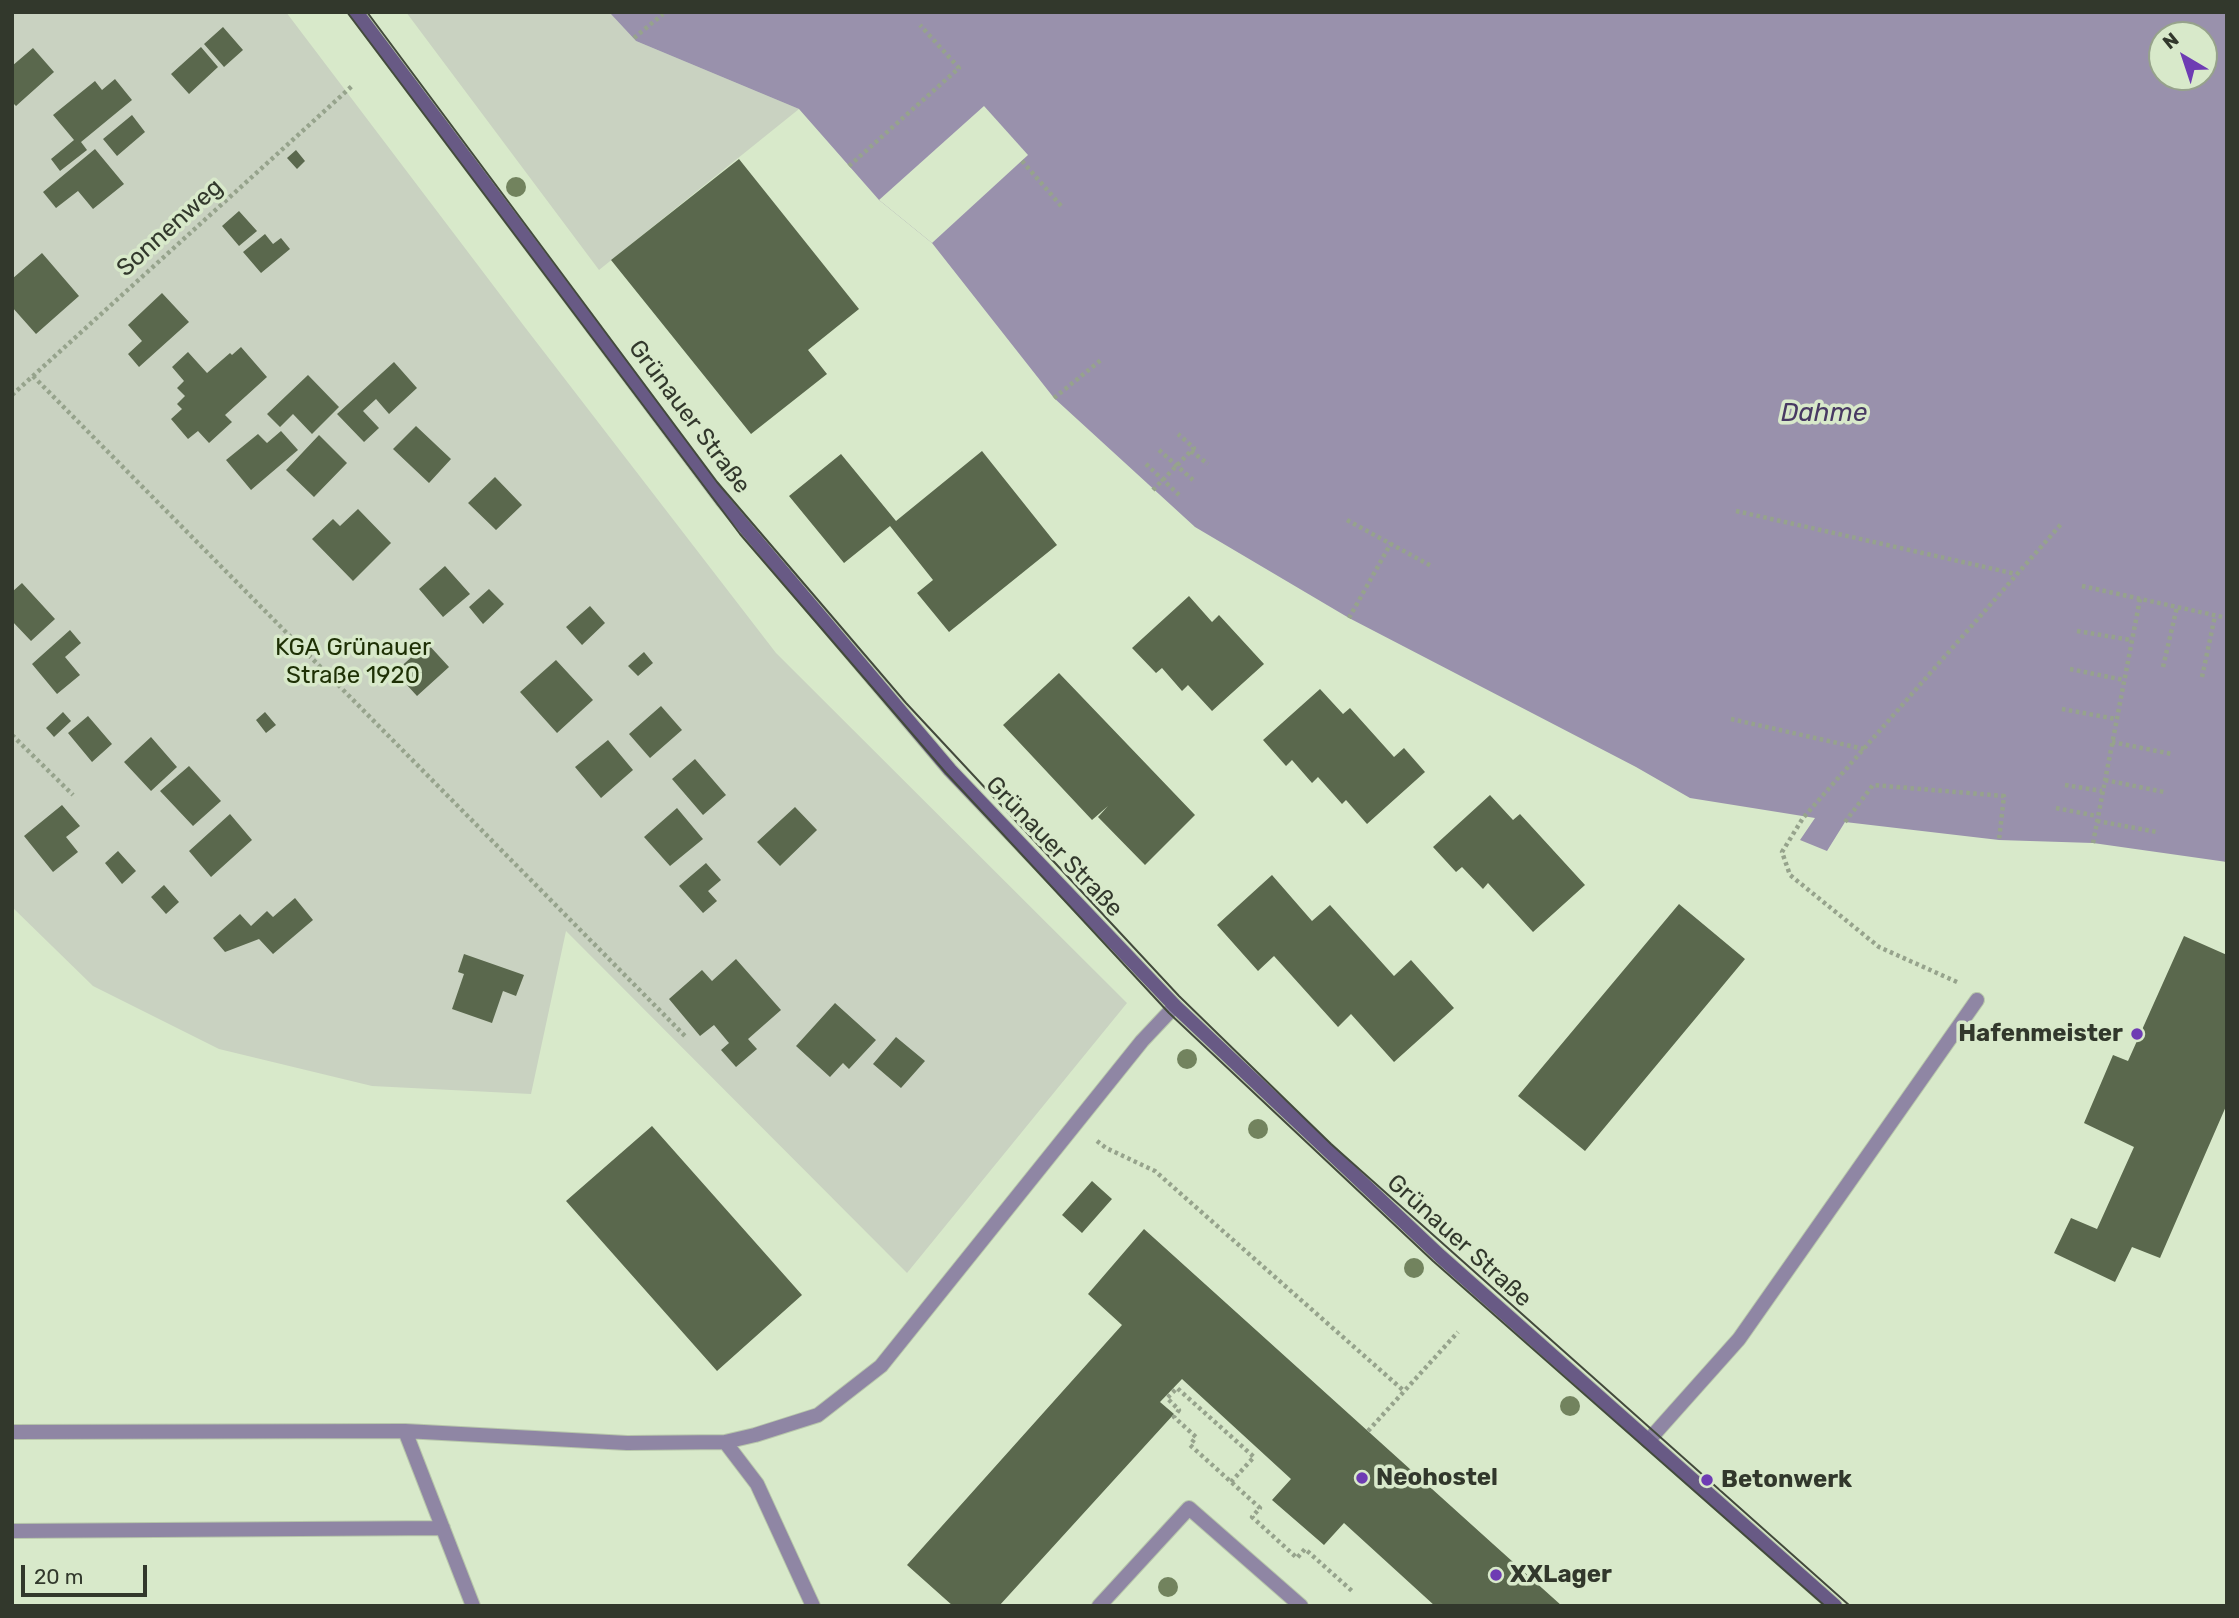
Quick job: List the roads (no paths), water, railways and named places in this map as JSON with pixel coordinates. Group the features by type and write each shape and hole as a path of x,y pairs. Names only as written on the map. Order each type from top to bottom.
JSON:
{"main road":[{"name":"Grünauer Straße","path":"356,12 722,500 950,770 1175,1006 1440,1256 1835,1606"}],"lane":[{"path":"1648,1441 1739,1339 1977,1000"},
{"path":"12,1432 405,1431 627,1443 724,1442 818,1415 881,1366 1142,1041 1175,1006"},
{"path":"405,1431 473,1606"},
{"path":"724,1442 757,1484 813,1606"},
{"path":"1099,1606 1189,1508 1301,1606"},
{"path":"12,1531 443,1528"}],"water":[{"name":"Dahme","path":"609,12 2227,12 2227,862 2093,843 1999,840 1845,822 1827,851 1800,840 1815,818 1690,798 1636,767 1349,618 1195,527 1054,398 932,243 879,200 799,109 636,41"}],"tram line":[{"path":"347,12 740,534 946,773 1169,1013 1433,1261 1825,1606"},
{"path":"367,12 717,482 906,703 1179,996 1331,1144 1850,1606"}],"place":[{"name":"Hafenmeister","path":"2137,1034"},
{"name":"Neohostel","path":"1362,1478"},
{"name":"Betonwerk","path":"1707,1480"},
{"name":"XXLager","path":"1496,1575"}],"park label":[{"name":"KGA Grünauer Straße 1920","path":"353,662"}]}
